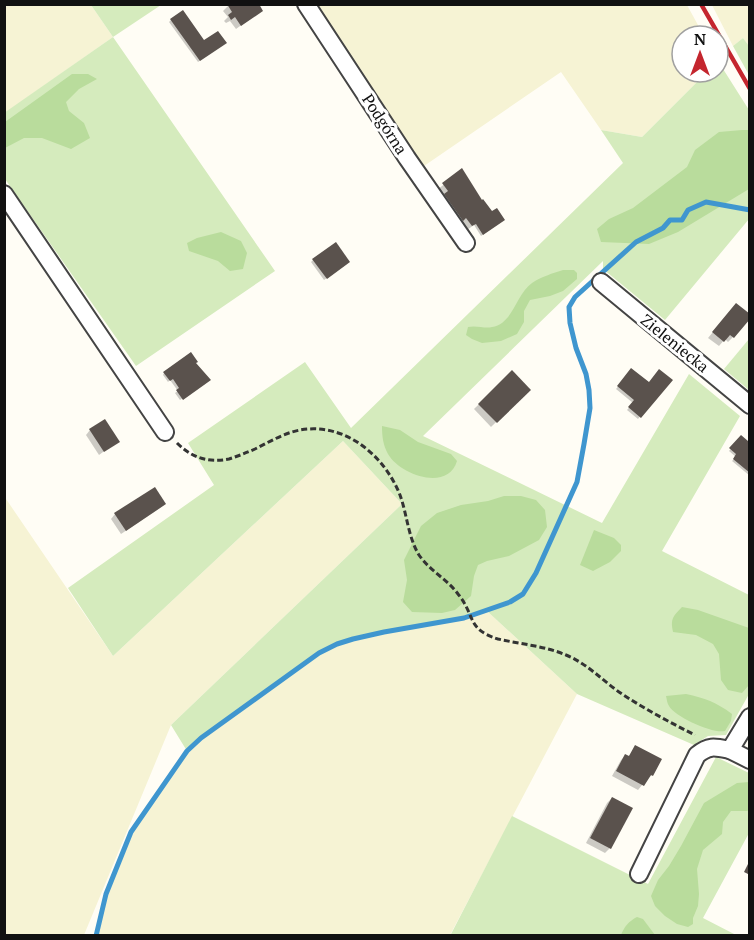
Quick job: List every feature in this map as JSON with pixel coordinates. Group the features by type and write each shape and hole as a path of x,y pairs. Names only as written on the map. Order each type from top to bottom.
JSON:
{"street":[{"name":"Podgórna","path":"306,4 466,243"},
{"path":"4,194 165,432"},
{"name":"Zieleniecka","path":"601,282 750,405"},
{"path":"730,750 750,717"},
{"path":"639,874 697,755 711,747 716,747 730,750 750,760"}],"path":[{"path":"165,432 191,454 199,458 219,461 293,432 307,429 335,431 349,436 361,443 384,466 400,495 414,545 420,556 458,593 474,625 483,633 490,637 555,651 578,661 619,692 699,737"}],"shaded area":[{"path":"5,5 91,5 113,37 5,113"},
{"path":"315,5 687,5 697,24 670,24 670,84 695,84 642,137 601,130 561,72 424,166"},
{"path":"712,5 749,5 749,46 743,38 733,46 730,40 730,24 722,24"},
{"path":"343,441 402,504 171,725 84,935 5,935 4,496 113,656"},
{"path":"487,611 577,694 450,935 96,936 106,894 131,832 187,751 201,738 319,653 337,644 384,632 464,618"}],"green space":[{"path":"91,5 161,5 113,37"},
{"path":"113,37 275,271 136,366 5,179 4,113"},
{"path":"743,38 749,46 749,75 733,46"},
{"path":"72,74 88,74 97,79 79,89 66,102 69,111 84,123 90,138 71,149 42,138 24,138 5,148 5,122"},
{"path":"730,80 749,110 749,219 665,320 603,269 603,261 423,436 602,523 689,374 740,416 662,551 749,595 749,694 726,735 708,736 694,745 577,694 487,611 359,638 319,653 201,738 187,751 171,725 402,504 343,441 113,656 68,588 214,485 188,443 305,362 351,428 623,163 601,130 642,137 695,84 730,84"},
{"path":"749,130 749,189 678,232 649,244 601,242 597,229 609,219 633,208 687,167 695,150 719,132"},
{"path":"221,232 241,241 247,253 243,269 230,271 218,261 189,251 187,243"},
{"path":"563,270 574,270 577,273 577,279 563,291 530,300 524,311 524,322 517,334 501,341 482,343 466,335 468,327 499,325 510,315 522,294 532,283"},
{"path":"749,339 749,390 724,369"},
{"path":"382,426 400,430 418,442 451,454 457,461 452,470 444,476 434,478 413,474 394,462 386,451"},
{"path":"504,496 521,496 536,500 545,510 547,527 539,540 509,556 478,565 471,596 455,610 442,613 412,612 403,602 407,580 404,560 421,526 437,513 461,505"},
{"path":"594,530 614,538 621,545 621,551 610,562 593,571 580,565"},
{"path":"682,607 698,610 749,628 749,685 742,693 728,690 721,680 719,654 713,644 696,635 673,632 673,618"},
{"path":"686,694 710,701 732,714 725,731 712,730 686,720 668,705 666,696"},
{"path":"716,757 749,773 749,833 703,918 736,935 450,936 512,816 648,884"},
{"path":"749,782 749,810 731,811 723,822 722,834 703,850 697,869 699,894 693,924 688,927 677,924 655,906 651,896 658,880 681,846 704,803 737,783"},
{"path":"637,917 643,919 655,935 621,935 627,924"}],"building":[{"path":"227,4 259,4 263,11 241,26 235,17 231,20 228,15 232,12"},
{"path":"183,10 204,40 218,31 227,43 200,61 170,19"},
{"path":"462,168 482,200 492,211 497,208 505,220 483,235 476,224 472,226 466,218 463,221 444,194 448,191 442,183"},
{"path":"336,242 350,262 327,279 312,259"},
{"path":"736,303 750,314 750,319 734,338 730,335 724,342 712,332"},
{"path":"191,352 198,362 196,363 211,380 183,400 176,390 179,388 173,379 170,381 163,372"},
{"path":"631,368 649,382 659,369 673,380 641,418 628,407 634,400 617,386"},
{"path":"512,370 531,390 497,423 478,404"},
{"path":"105,419 120,442 104,452 89,429"},
{"path":"741,435 748,441 750,438 750,473 733,459 736,454 729,448"},
{"path":"155,487 166,504 126,531 114,513"},
{"path":"635,745 662,759 653,776 651,775 644,786 616,771 625,754 629,756"},
{"path":"612,797 633,808 611,849 590,838"},
{"path":"750,860 750,875 744,872"}],"waterway":[{"path":"96,936 106,894 131,832 187,751 201,738 319,653 337,644 384,632 464,618 510,602 523,594 536,573 577,482 590,408 586,374 576,348 569,307 575,297 636,242 663,228 670,220 682,220 688,210 706,202 750,210"}],"railway":[{"path":"701,4 750,89"}]}
